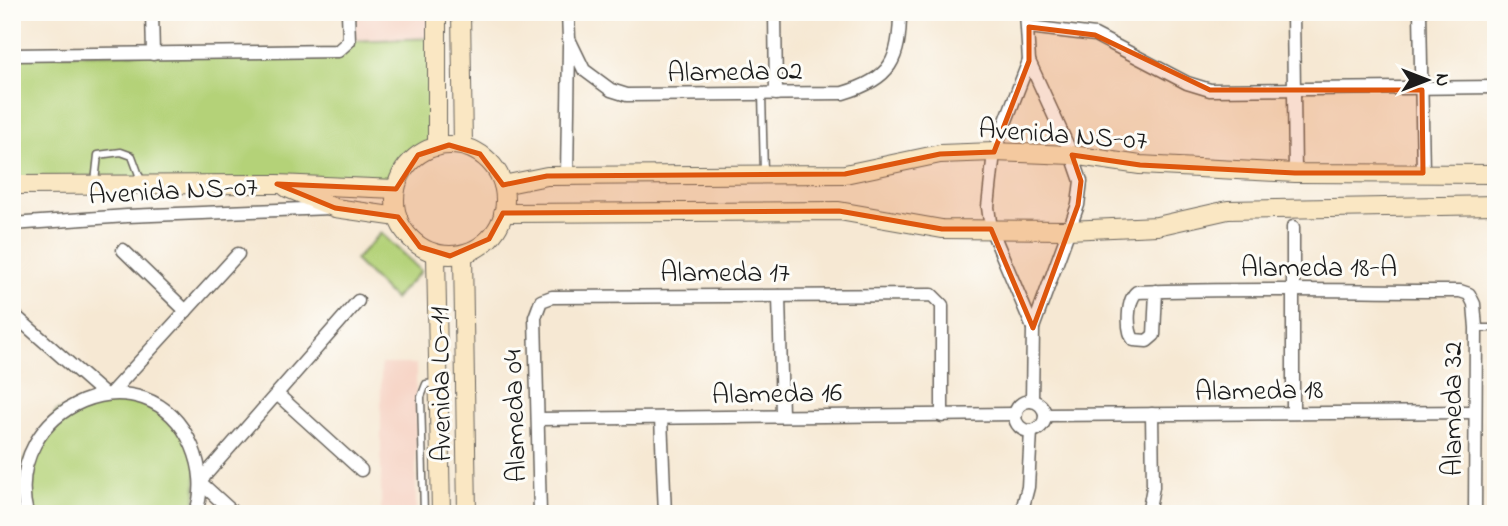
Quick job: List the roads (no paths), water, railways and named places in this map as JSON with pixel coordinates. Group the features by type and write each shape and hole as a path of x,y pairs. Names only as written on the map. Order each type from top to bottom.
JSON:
{"street":[{"path":"152,12 153,54"},
{"path":"12,55 332,52 342,50 349,41 348,12"},
{"path":"437,12 437,147"},
{"path":"461,12 463,146"},
{"name":"Alameda 02","path":"568,12 569,39 584,70 595,80 627,95 843,93 878,79 891,65 898,52 900,12"},
{"path":"775,12 776,94"},
{"path":"1026,12 1029,61 994,152 988,186 991,229 1033,328"},
{"path":"1293,12 1295,173"},
{"path":"1420,12 1423,173"},
{"path":"1029,27 1095,35 1187,83 1210,90 1422,90 1496,87"},
{"path":"567,176 569,39"},
{"path":"1029,61 1081,181 1078,205 1033,328 1032,401"},
{"path":"463,146 487,161 503,185 503,213 489,239 463,254 436,255 420,247 406,233 398,216 396,189 404,170 418,155 437,147 463,146"},
{"name":"Avenida NS-07","path":"503,185 547,176 845,174 928,156 994,152 1072,155 1140,165 1295,173 1496,174"},
{"name":"Avenida NS-07","path":"12,185 277,184 396,189"},
{"name":"Avenida NS-07","path":"277,184 335,208"},
{"path":"503,213 839,211 942,229 1068,230 1157,226 1228,210 1496,205"},
{"name":"Avenida NS-07","path":"12,224 128,216 335,208 398,216"},
{"path":"1293,227 1293,412"},
{"path":"123,250 186,311"},
{"path":"107,394 138,364 238,254"},
{"name":"Avenida LO-11","path":"463,254 467,514"},
{"name":"Avenida LO-11","path":"436,255 441,514"},
{"name":"Alameda 18-A","path":"1156,291 1460,291 1469,294 1474,304"},
{"name":"Alameda 17","path":"535,317 541,301 552,297 928,294 937,297 942,305 942,416"},
{"path":"779,296 782,415"},
{"path":"201,482 358,301"},
{"name":"Alameda 32","path":"1474,304 1475,514"},
{"path":"12,313 72,367 107,394"},
{"name":"Alameda 04","path":"535,317 540,514"},
{"path":"133,396 133,376 138,364"},
{"path":"72,367 84,398"},
{"path":"18,492 18,460 58,411 84,398 107,394 133,396 158,407 179,425 197,456 201,482 197,510 231,511"},
{"path":"277,394 361,470"},
{"path":"1032,401 1043,407 1045,415 1043,424 1031,430 1020,426 1016,414 1019,406 1032,401"},
{"name":"Alameda 18","path":"1045,415 1474,412"},
{"name":"Alameda 16","path":"538,419 1016,414"},
{"path":"1148,514 1153,487 1152,414"},
{"path":"661,418 665,514"},
{"path":"1021,514 1028,488 1031,430"},
{"path":"197,456 226,450"},
{"path":"12,473 27,514"},
{"path":"201,482 231,511"}],"lane":[{"path":"762,94 764,174"},
{"path":"95,186 95,161 98,155 108,152 132,156 143,184"},
{"path":"1476,328 1496,328"},
{"path":"424,514 421,397 426,384 438,383"}]}
